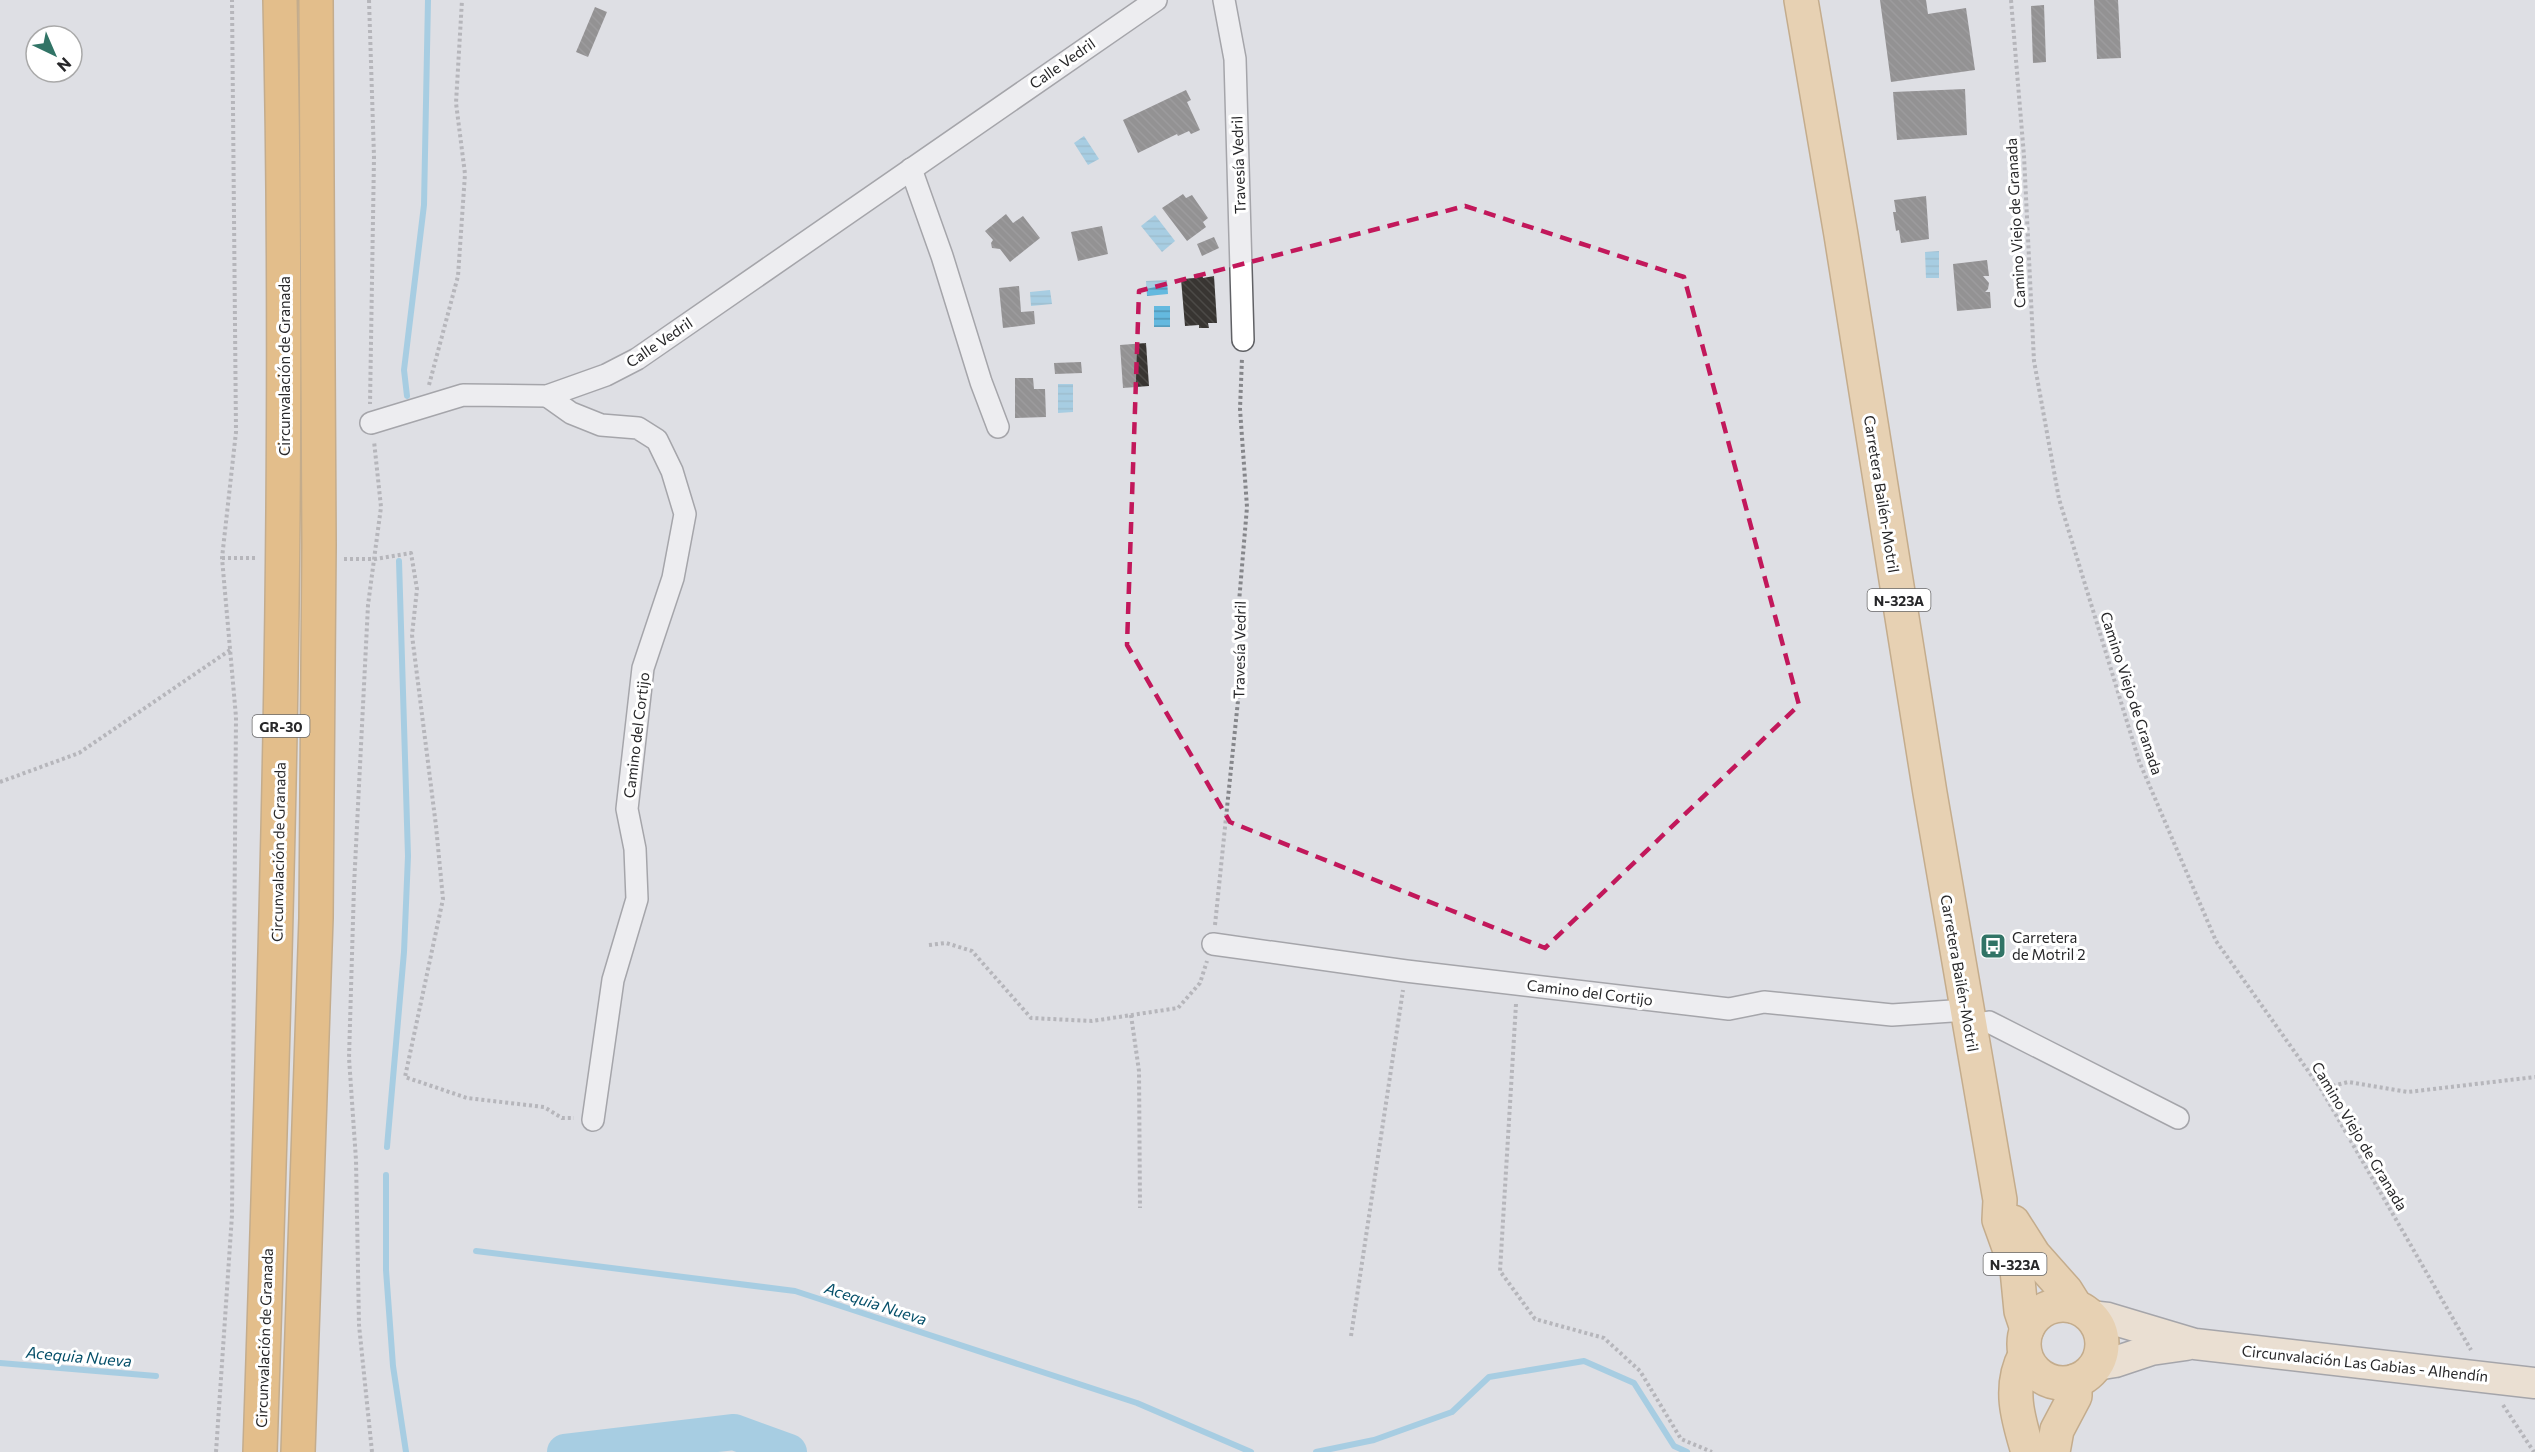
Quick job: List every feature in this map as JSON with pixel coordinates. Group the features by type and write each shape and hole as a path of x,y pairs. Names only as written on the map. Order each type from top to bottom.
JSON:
{"highway":[{"name":"Circunvalación de Granada","path":"260,1452 272,1105 283,569 284,291 280,0"},
{"name":"GR-30","path":"298,1452 316,895 319,498 316,0"}],"main road":[{"name":"Carretera Bailén-Motril","path":"1801,0 2000,1200 1999,1220 2017,1270 2026,1342"},
{"name":"Carretera Bailén-Motril","path":"2000,1200 2034,1255 2083,1312"},
{"path":"2028,1452 2016,1412 2017,1371 2036,1316 2048,1308 2059,1306 2083,1312"},
{"name":"N-323A","path":"2053,1452 2059,1426 2102,1347 2099,1330 2083,1312"},
{"name":"N-323A","path":"2026,1342 2033,1370 2046,1379 2059,1383 2086,1373"}],"street":[{"name":"Calle Vedril","path":"371,423 463,396 547,396 606,375 637,359 1156,0"},
{"name":"Travesía Vedril","path":"1224,0 1235,58 1243,340"},
{"path":"911,169 998,427"},
{"name":"Camino del Cortijo","path":"547,396 571,413 601,425 638,428 657,440 672,471 685,514 673,578 642,668 627,809 635,849 637,899 613,981 593,1120"},
{"name":"Camino del Cortijo","path":"1213,944 1406,971 1729,1009 1764,1002 1892,1016 1968,1017 1989,1022 2178,1118"},
{"name":"Circunvalación Las Gabias - Alhendín","path":"2083,1312 2195,1344 2535,1383"},
{"name":"Circunvalación Las Gabias - Alhendín","path":"2086,1373 2151,1350 2195,1344"}],"path":[{"path":"216,1452 232,1215 236,717 222,558 236,432 232,0"},
{"path":"369,0 374,157 369,392 381,507 368,605 354,886 349,1058 356,1160 359,1325 372,1452"},
{"path":"423,407 458,276 465,174 456,103 462,0"},
{"name":"Camino Viejo de Granada","path":"2011,0 2024,156 2034,361 2059,499 2139,761 2216,941 2321,1089 2471,1350"},
{"name":"Travesía Vedril","path":"929,945 946,943 972,951 1031,1018 1092,1021 1178,1008 1200,983 1213,944 1240,681 1239,602 1247,507 1240,410 1243,340"},
{"path":"344,559 375,559 411,553 417,589 412,635 443,899 405,1077 467,1098 544,1107 562,1118 593,1120"},
{"path":"222,558 260,558"},
{"path":"0,782 80,753 230,650"},
{"path":"1351,1336 1406,971"},
{"path":"1517,983 1500,1271 1535,1319 1604,1338 1640,1371 1681,1439 1712,1452"},
{"path":"1131,1015 1139,1071 1140,1208"},
{"path":"2321,1089 2348,1082 2408,1092 2535,1077"},
{"path":"2503,1405 2534,1452"}],"highlighted area":[{"path":"1465,206 1684,277 1799,705 1545,948 1230,822 1127,645 1139,291"}],"water":[{"path":"1084,136 1099,159 1088,165 1074,143"},
{"path":"1155,215 1175,241 1162,252 1141,226"},
{"path":"1939,251 1939,278 1926,278 1925,252"},
{"path":"1167,280 1168,294 1147,296 1146,281"},
{"path":"1050,290 1052,304 1031,306 1030,292"},
{"path":"1154,306 1170,306 1170,327 1154,327"},
{"path":"1058,384 1073,384 1073,412 1058,413"}],"building":[{"path":"1880,0 1926,0 1928,14 1966,8 1975,70 1891,82"},
{"path":"2094,0 2118,0 2121,58 2097,59"},
{"path":"2044,5 2046,62 2033,63 2031,6"},
{"path":"595,7 607,12 588,57 576,52"},
{"path":"1965,89 1967,135 1897,140 1893,92"},
{"path":"1186,90 1191,100 1187,102 1200,130 1191,134 1189,131 1178,136 1177,134 1138,153 1123,120"},
{"path":"1183,194 1186,198 1192,195 1208,218 1203,222 1206,227 1187,241 1162,208"},
{"path":"1926,196 1929,239 1901,243 1899,230 1896,231 1894,200"},
{"path":"1006,214 1013,223 1023,216 1040,238 1010,262 1000,249 992,248 993,240 985,231"},
{"path":"1102,226 1108,254 1078,261 1071,232"},
{"path":"1214,237 1219,248 1202,256 1197,244"},
{"path":"1987,260 1989,276 1983,276 1989,283 1985,292 1990,292 1991,308 1957,311 1953,264"},
{"path":"1202,273 1203,278 1214,276 1217,323 1208,323 1209,328 1199,328 1199,325 1185,326 1181,279 1195,278 1194,274"},
{"path":"1019,286 1021,312 1034,311 1035,324 1003,328 999,288"},
{"path":"1146,343 1149,386 1123,388 1120,345"},
{"path":"1081,362 1082,373 1055,374 1054,363"},
{"path":"1015,378 1033,378 1034,389 1045,389 1046,417 1015,418"}],"waterway":[{"path":"407,396 404,370 424,205 428,0"},
{"path":"387,1147 404,952 408,856 399,561"},
{"path":"386,1175 386,1270 393,1366 406,1452"},
{"name":"Acequia Nueva","path":"476,1251 795,1291 1137,1403 1251,1452"},
{"name":"Acequia Nueva","path":"1316,1452 1374,1440 1452,1412 1489,1377 1584,1361 1634,1383 1674,1446 1687,1452"},
{"name":"Acequia Nueva","path":"0,1363 156,1376"},
{"path":"565,1452 734,1432 789,1452"}],"place":[{"name":"Carretera de Motril 2","path":"1993,946"}]}
